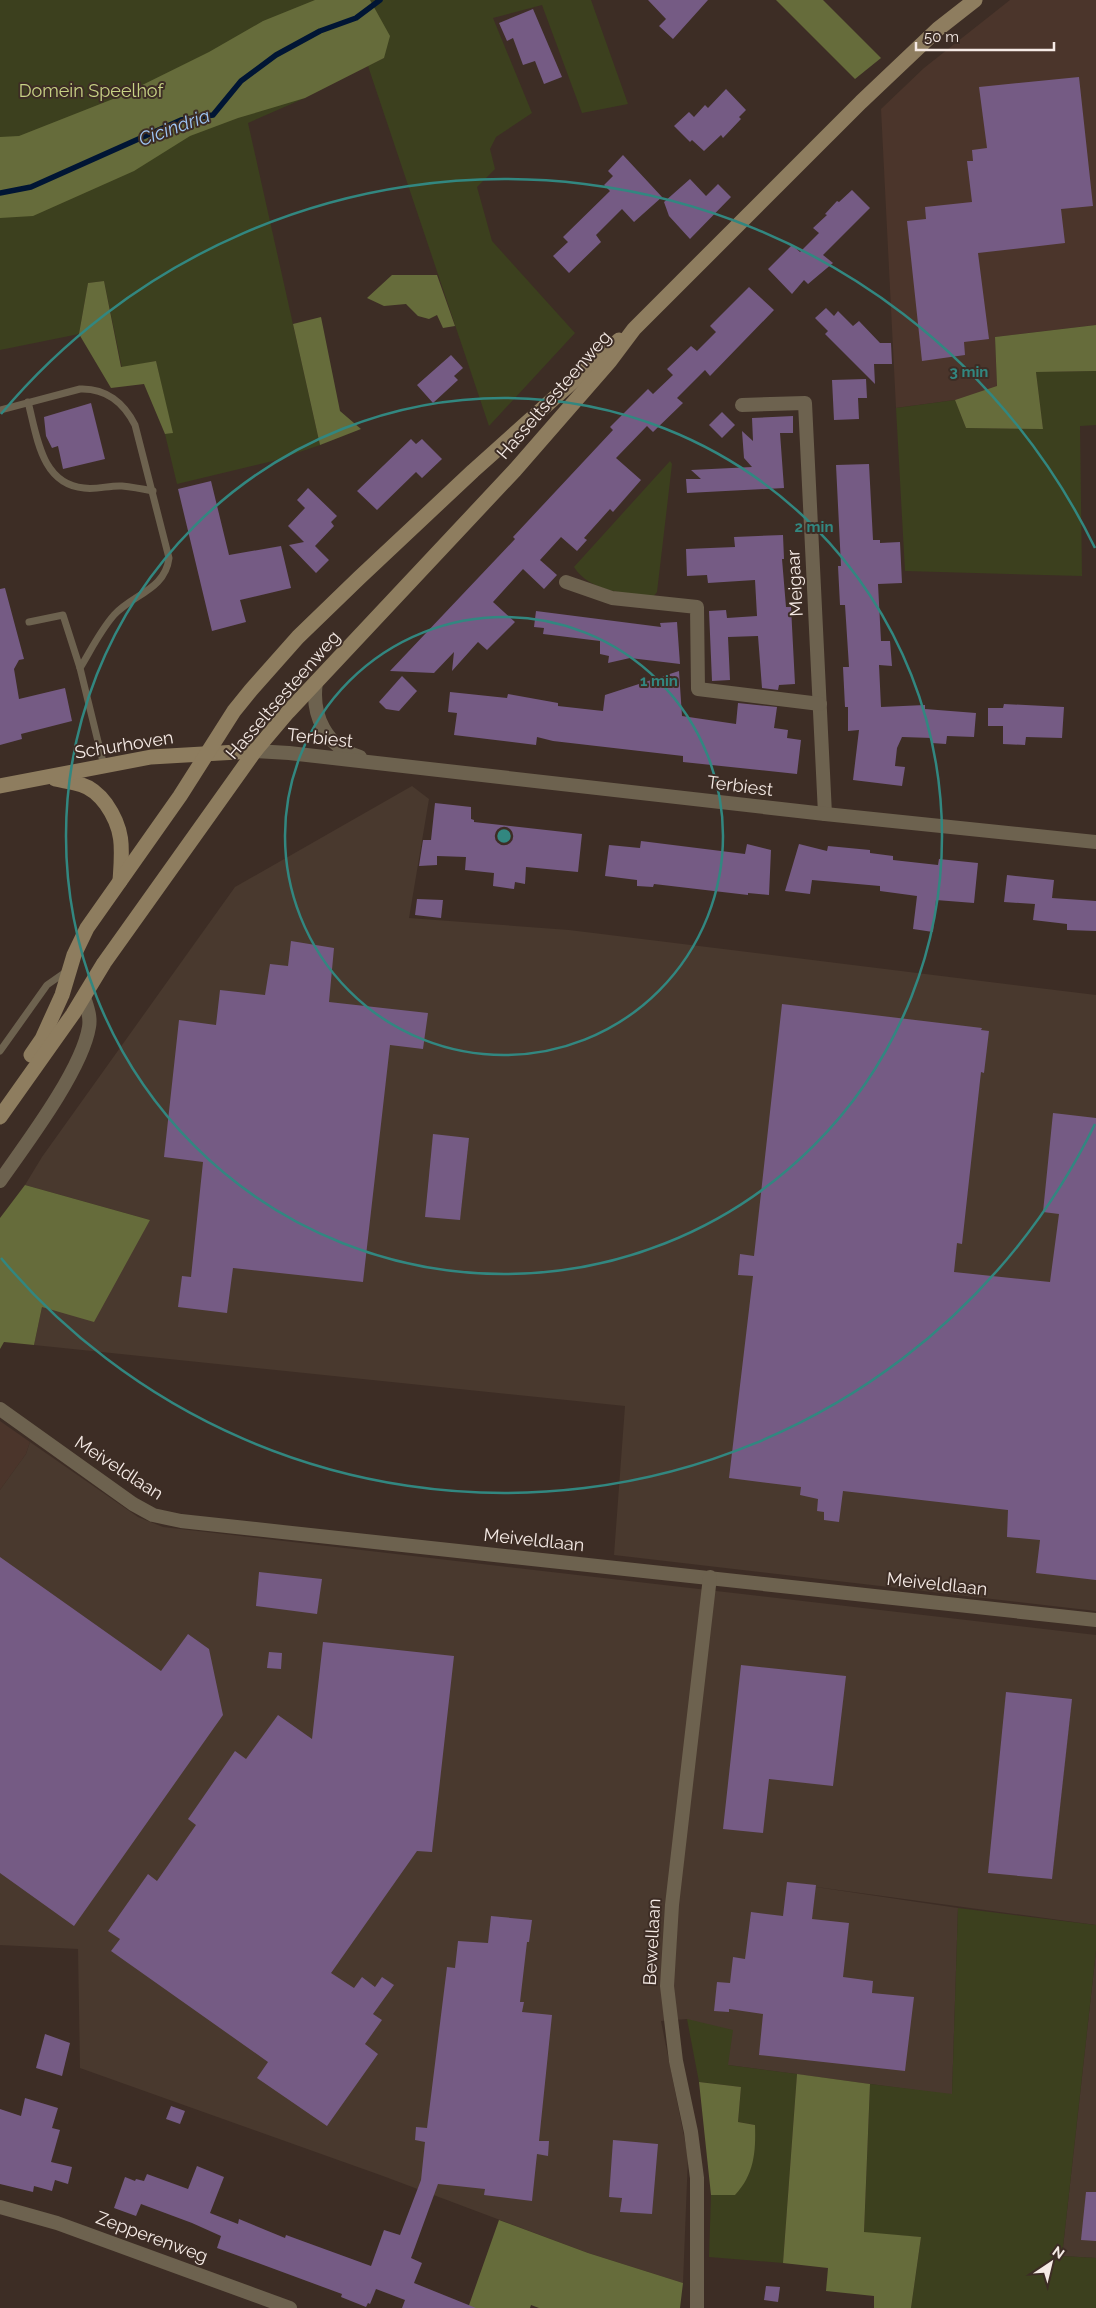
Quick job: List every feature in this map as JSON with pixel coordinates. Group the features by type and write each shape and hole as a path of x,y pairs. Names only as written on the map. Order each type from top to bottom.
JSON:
{"main road":[{"name":"Hasseltsesteenweg","path":"0,1117 84,997 104,963 255,751 288,712 515,470 610,361 634,329 860,102 938,29 975,0"},
{"name":"Hasseltsesteenweg","path":"0,1099 42,1039 62,995 74,955 87,928 180,796 234,711 251,690 305,631 473,471 602,353 634,329"},
{"name":"Schurhoven","path":"0,786 151,757 255,751"},
{"path":"49,777 82,785 93,790 109,809 118,825 121,838 120,881"}],"street":[{"name":"Meigaar","path":"742,405 805,403 825,814"},
{"path":"566,582 612,598 697,607 698,689 820,704"},
{"name":"Terbiest","path":"316,682 314,693 318,719 324,731 344,751 380,763"},
{"name":"Terbiest","path":"255,751 380,763 825,814 1096,842"},
{"path":"0,1181 53,1101 77,1060 89,1028 89,1011 84,997"},
{"name":"Meiveldlaan","path":"0,1409 133,1504 154,1515 181,1521 1096,1620"},
{"name":"Bewellaan","path":"697,2308 697,2178 691,2132 676,2061 667,1986 672,1905 710,1577"},
{"name":"Zepperenweg","path":"0,2207 57,2223 290,2308"}],"lane":[{"path":"0,410 80,389 92,388 112,396 128,411 135,425 168,548 168,568 152,589 115,614 103,629 80,668"},
{"path":"28,402 42,454 54,476 83,488 122,486 153,491"},
{"path":"29,622 63,615 80,668 104,767"},
{"path":"0,1051 47,985 70,969"}],"shaded area":[{"path":"1010,0 1096,0 1096,325 995,337 997,387 955,400 896,408 881,109 924,68"},
{"path":"412,786 429,799 409,918 569,930 1096,995 1096,1611 614,1555 625,1406 34,1345 42,1307 150,1220 25,1185 42,1157 235,887"},
{"path":"0,1421 30,1442 26,1454 0,1490"},
{"path":"30,1442 138,1517 163,1527 1096,1635 1096,1925 802,1885 958,1908 952,2095 728,2065 687,2019 661,2021 688,2156 683,2283 588,2253 383,2176 80,2068 78,1949 0,1945 0,1490 26,1454"},
{"path":"1096,1951 1096,2258 1062,2256"}],"green space":[{"name":"Domein Speelhof","path":"0,0 591,0 628,104 582,113 542,5 493,18 532,113 496,137 490,149 495,169 477,187 492,241 575,333 489,426 368,66 384,58 379,16 305,98 248,123 320,445 273,461 177,484 165,434 172,433 156,361 122,368 104,281 88,283 79,334 0,350"},
{"path":"315,0 370,0 390,36 384,58 305,98 238,118 190,136 134,171 33,216 0,218 0,137 19,136 118,97 209,52 263,21"},
{"path":"776,0 823,0 881,58 855,79"},
{"path":"392,275 437,275 455,326 443,328 437,315 429,319 418,316 406,304 384,306 367,298"},
{"path":"104,281 121,367 156,361 173,433 165,434 144,384 111,388 79,334 88,283"},
{"path":"321,317 340,411 361,429 320,445 293,324"},
{"path":"1096,325 1096,371 1036,372 1043,429 966,428 955,400 997,386 995,337"},
{"path":"1096,371 1096,425 1080,426 1082,576 905,571 896,408 955,400 966,428 1043,429 1036,372"},
{"path":"670,461 672,464 657,592 653,597 631,594 609,590 589,582 574,567"},
{"path":"25,1185 150,1220 94,1322 42,1307 34,1345 4,1342 0,1349 0,1218"},
{"path":"958,1908 1096,1925 1096,1951 1062,2256 1096,2258 1096,2308 911,2308 921,2237 864,2233 870,2084 952,2094"},
{"path":"687,2019 733,2030 728,2065 797,2074 783,2263 709,2257 711,2195 735,2195 755,2125 738,2122 741,2087 699,2082"},
{"path":"797,2074 870,2084 864,2232 921,2237 911,2308 874,2308 874,2296 826,2291 828,2268 783,2263"},
{"path":"699,2082 741,2087 738,2122 755,2125 755,2145 750,2171 735,2195 711,2195"},
{"path":"499,2220 588,2253 683,2283 680,2308 539,2308 531,2305 530,2308 468,2308"}],"building":[{"path":"648,0 708,0 673,39 659,26 666,19"},
{"path":"533,9 562,77 544,84 535,61 523,65 513,38 507,41 499,23"},
{"path":"1079,77 1093,206 1061,209 1065,243 978,253 989,339 964,342 965,355 922,361 907,221 926,219 925,207 972,202 967,161 973,161 972,150 987,148 979,87"},
{"path":"726,89 746,110 739,117 741,119 723,138 721,135 704,151 692,140 690,142 674,126 689,112 694,117 705,105 708,108"},
{"path":"623,155 662,197 634,222 622,209 596,235 601,242 569,273 553,256 568,242 563,237 610,191 604,185 613,176 608,171"},
{"path":"690,179 706,196 718,184 731,197 690,239 669,216 664,202"},
{"path":"852,190 870,208 823,255 833,263 808,284 804,280 792,294 768,269 792,245 800,252 819,233 813,228 827,215 825,214 837,201 839,202"},
{"path":"749,287 774,310 710,376 705,370 677,398 683,403 653,432 647,426 616,458 641,480 613,512 610,509 584,538 587,540 577,551 561,537 540,560 557,575 544,589 523,569 493,602 515,622 487,650 478,642 452,671 454,652 434,673 390,671 515,539 513,537 613,430 610,427 648,389 653,394 673,375 667,369 691,346 697,351 716,332 710,326"},
{"path":"826,308 834,316 838,311 853,326 859,321 880,343 891,343 892,364 874,364 875,384 825,334 828,331 815,318"},
{"path":"451,355 463,368 454,376 458,380 433,403 417,385"},
{"path":"866,379 867,398 858,398 859,419 834,420 832,380"},
{"path":"91,403 105,459 63,469 58,446 52,448 46,436 44,417"},
{"path":"722,412 735,425 722,438 709,425"},
{"path":"793,416 793,433 780,433 784,488 687,493 686,479 701,479 691,470 752,467 744,458 742,431 753,441 752,418"},
{"path":"411,439 416,444 422,439 442,459 422,478 416,472 377,510 357,491"},
{"path":"869,464 873,540 880,540 880,543 900,542 902,583 878,584 881,641 890,641 892,666 879,665 881,707 925,705 925,709 976,713 974,737 947,736 946,744 932,743 932,738 902,737 897,748 895,766 905,767 902,786 853,780 859,730 848,731 848,707 845,707 843,667 849,667 845,605 840,605 838,566 841,566 836,465"},
{"path":"211,481 229,555 281,546 291,588 240,600 246,622 212,631 178,489"},
{"path":"308,488 337,516 331,522 334,526 315,546 329,560 316,573 289,545 304,542 288,526 305,508 297,500"},
{"path":"783,535 784,559 782,559 786,607 791,607 795,684 779,685 778,690 762,688 758,636 728,637 730,680 712,681 709,611 726,610 727,618 757,616 755,580 708,583 707,575 687,576 686,549 735,547 734,537"},
{"path":"5,588 24,659 19,660 14,669 19,699 65,688 72,721 21,734 22,739 0,745 0,589"},
{"path":"536,611 661,627 660,623 677,622 680,664 630,658 608,663 609,656 600,654 600,641 543,634 544,628 534,627"},
{"path":"679,671 682,716 736,724 738,703 777,707 774,728 788,730 787,738 801,740 797,774 683,762 683,756 553,741 537,737 536,745 454,735 457,713 448,712 450,692 507,698 508,694 558,703 558,706 603,711 605,695"},
{"path":"402,676 417,691 399,711 386,709 379,702"},
{"path":"1004,704 1064,707 1062,738 1026,737 1025,745 1003,744 1003,726 988,726 988,708 1003,708"},
{"path":"435,803 471,807 471,819 474,822 582,834 578,872 526,867 525,884 515,882 514,889 493,886 494,873 465,870 466,857 437,856 437,865 419,866 423,840 431,840"},
{"path":"641,841 745,854 747,844 771,850 769,895 748,893 748,895 654,884 653,887 637,886 637,880 605,876 609,845 640,848"},
{"path":"799,844 827,851 828,846 870,850 870,853 893,856 893,860 938,865 939,859 978,863 974,903 936,900 933,932 913,929 917,896 880,891 880,886 812,880 810,894 785,891"},
{"path":"1007,875 1054,880 1052,898 1096,901 1096,931 1067,930 1067,924 1033,920 1035,904 1004,902"},
{"path":"417,899 443,900 441,918 415,915"},
{"path":"291,941 334,948 329,1002 428,1013 423,1049 390,1045 363,1282 233,1268 227,1313 178,1307 182,1276 191,1277 203,1162 164,1157 179,1020 216,1025 220,990 265,995 270,964 288,966"},
{"path":"782,1004 982,1028 981,1030 989,1031 984,1073 981,1072 962,1244 957,1243 954,1272 1050,1282 1059,1214 1043,1212 1053,1113 1096,1118 1096,1580 1036,1573 1040,1540 1007,1537 1008,1510 843,1491 839,1522 824,1520 824,1512 817,1511 818,1499 800,1495 801,1487 729,1478 753,1276 738,1275 740,1254 754,1256"},
{"path":"433,1134 469,1138 460,1220 425,1217"},
{"path":"0,1557 161,1671 188,1634 209,1649 223,1715 74,1926 0,1873"},
{"path":"259,1572 322,1579 317,1614 256,1606"},
{"path":"323,1642 454,1656 432,1852 417,1851 331,1973 354,1988 362,1977 375,1987 382,1977 394,1985 373,2014 382,2020 365,2044 378,2054 327,2126 257,2078 268,2062 111,1951 120,1939 108,1931 148,1874 157,1881 196,1825 188,1819 235,1751 246,1759 278,1715 312,1739"},
{"path":"269,1652 282,1653 281,1669 267,1668"},
{"path":"741,1665 846,1676 833,1786 769,1779 763,1833 723,1829"},
{"path":"1006,1692 1072,1699 1052,1879 988,1873"},
{"path":"787,1882 816,1885 812,1919 849,1923 843,1977 873,1981 872,1993 914,1997 905,2071 759,2055 763,2014 729,2009 729,2012 714,2011 717,1982 730,1983 733,1957 745,1959 751,1912 783,1916"},
{"path":"491,1916 532,1920 529,1942 527,1942 520,2002 524,2002 522,2012 552,2015 539,2141 549,2141 548,2156 537,2154 532,2201 484,2195 485,2189 438,2184 411,2258 422,2263 414,2283 476,2308 402,2308 405,2300 376,2289 370,2304 368,2303 366,2307 341,2297 342,2294 217,2248 221,2236 192,2223 141,2204 136,2216 114,2208 125,2177 135,2181 136,2179 144,2181 147,2174 188,2189 197,2166 224,2177 210,2213 238,2224 239,2219 285,2238 286,2235 371,2266 384,2230 400,2235 421,2180 425,2142 415,2140 416,2127 427,2128 447,1967 455,1968 458,1941 488,1943"},
{"path":"45,2034 70,2043 62,2076 36,2068"},
{"path":"25,2098 58,2108 52,2128 60,2130 51,2162 72,2167 68,2184 55,2180 52,2191 34,2186 33,2192 0,2184 0,2109 21,2116"},
{"path":"171,2106 185,2111 180,2124 166,2119"},
{"path":"613,2140 658,2144 652,2214 620,2212 622,2198 609,2197"},
{"path":"1086,2192 1096,2192 1096,2241 1081,2240"},
{"path":"766,2286 780,2287 778,2302 764,2300"}],"waterway":[{"name":"Cicindria","path":"0,193 31,187 181,120 213,115 241,81 276,55 320,31 356,18 380,0"}]}
